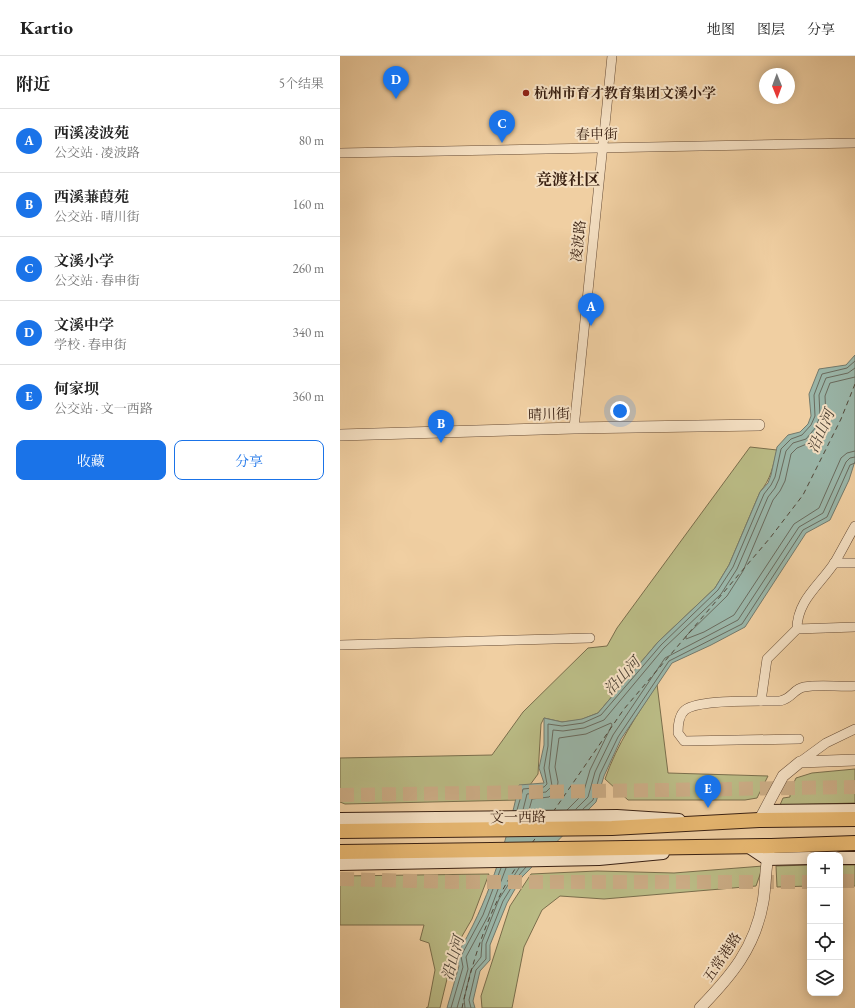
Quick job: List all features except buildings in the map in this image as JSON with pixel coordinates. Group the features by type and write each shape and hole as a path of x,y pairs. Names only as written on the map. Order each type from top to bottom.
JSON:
{"main road":[{"path":"762,815 855,810"},
{"name":"文一西路","path":"340,819 416,818 696,823 762,815 855,819"},
{"name":"文一西路","path":"340,831 614,822"},
{"path":"769,853 855,843"},
{"path":"340,864 424,862 693,847 749,847 769,853 807,858"},
{"path":"340,852 601,853"},
{"path":"843,858 855,858"}],"street":[{"name":"凌波路","path":"574,428 601,148 612,56"},
{"name":"春申街","path":"340,153 855,143"},
{"name":"晴川街","path":"340,435 574,428 759,425"},
{"path":"761,701 767,659 797,628 797,618 800,607 834,563 855,526"},
{"path":"834,563 855,563"},
{"path":"797,628 855,627"},
{"path":"340,645 590,638"},
{"path":"799,739 684,740 678,733 678,722 685,710 700,704 780,701 788,700 794,692 803,687 855,686"},
{"path":"762,815 783,776 826,744 855,729"},
{"path":"800,762 855,760"},
{"name":"五常港路","path":"700,1008 732,974 756,930 763,903 769,853"}],"green space":[{"path":"750,447 777,450 769,477 760,492 729,565 715,588 658,642 598,713 580,720 562,722 544,718 541,724 538,774 519,800 345,804 340,802 340,758 492,755 523,712 588,648 607,646 617,628"},
{"path":"657,684 668,773 768,776 757,798 745,800 628,800 605,779 621,742"},
{"path":"855,769 855,803 780,805 783,798 790,797 790,791 796,778 812,773"},
{"path":"807,865 807,886 777,887 776,866"},
{"path":"843,865 855,865 855,886 843,886"},
{"path":"763,866 756,886 604,899 560,896 542,910 524,947 512,1008 482,1008 481,996 510,906 531,874 597,871 674,873"},
{"path":"489,874 472,919 454,950 440,1008 426,1008 428,1007 435,970 429,943 420,940 424,925 340,925 340,876"}],"water":[{"name":"沿山河","path":"855,355 855,461 849,480 830,520 806,533 745,627 672,663 621,739 604,776 596,802 522,877 507,903 490,945 490,960 480,971 473,1001 475,1008 447,1008 459,966 456,956 478,916 487,895 502,851 519,785 544,783 539,768 544,745 544,718 562,722 582,719 598,713 658,642 715,588 729,565 760,492 768,483 777,447 788,435 800,432 808,424 811,416 809,394 819,369 846,365"}],"ferry route":[{"path":"553,812 624,709 770,538 803,495 841,419 855,384"},
{"path":"532,843 537,836"},
{"path":"462,1008 471,971 483,934 498,899 517,866"}],"tunnel":[{"path":"340,795 855,787"},
{"path":"340,879 453,882 807,882"},
{"path":"843,881 855,881"}],"place":[{"name":"杭州市育才教育集团文溪小学","path":"526,93"},
{"name":"文溪中学","path":"396,99"},
{"name":"文溪小学","path":"502,143"},
{"name":"西溪凌波苑","path":"591,326"},
{"name":"西溪蒹葭苑","path":"441,443"},
{"name":"何家坝","path":"708,808"}],"district":[{"name":"竞渡社区","path":"568,179"}]}
